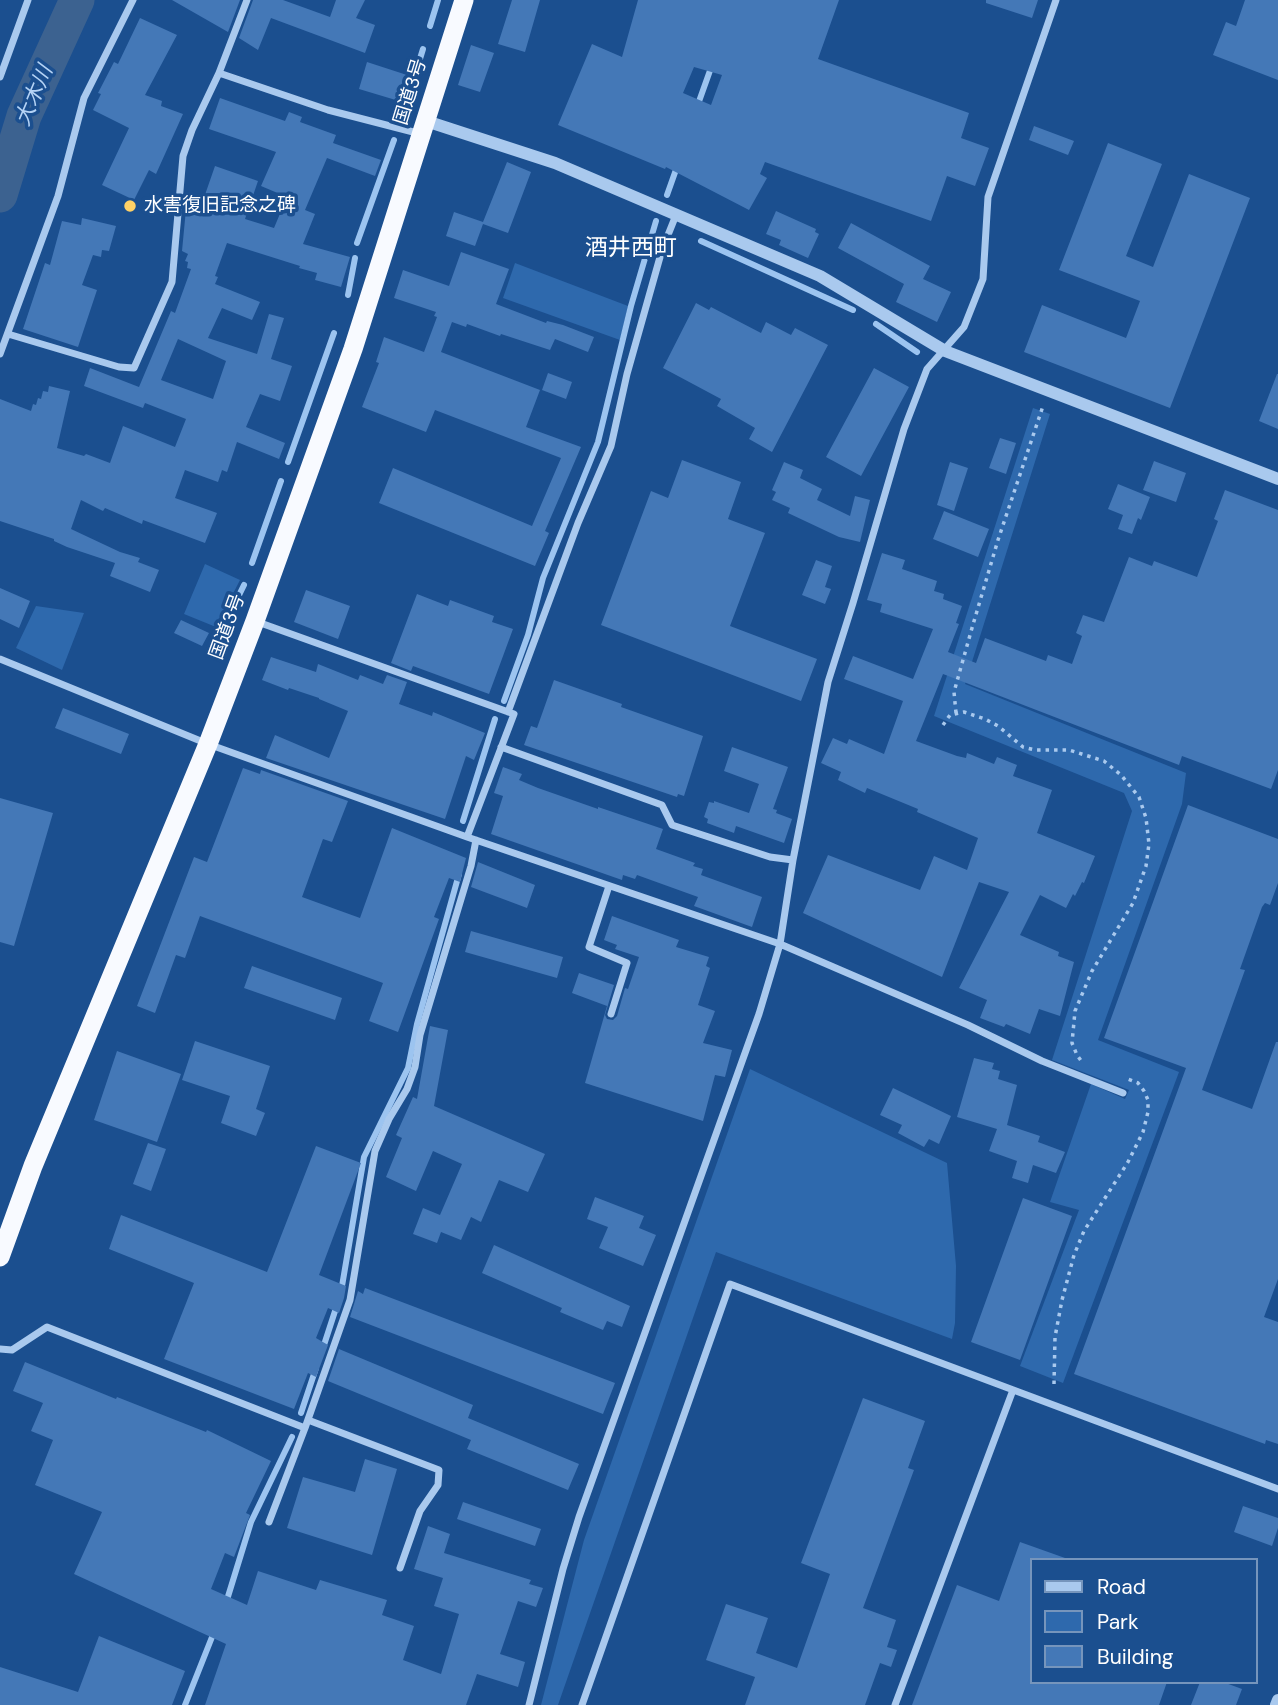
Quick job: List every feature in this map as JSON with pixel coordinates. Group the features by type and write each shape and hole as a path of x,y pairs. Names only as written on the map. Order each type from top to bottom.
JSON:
{"highway":[{"name":"国道3号","path":"0,1257 33,1166 208,744 255,621 353,349 464,0"}],"street":[{"path":"0,77 28,0"},
{"path":"0,354 58,196 84,98 132,0"},
{"path":"8,334 119,367 134,368 173,282 183,156 247,0"},
{"path":"529,1705 579,1517 759,1014 780,944 793,860 828,682 904,429 928,369 964,327 984,279 988,197 1055,0"},
{"path":"219,73 328,110 424,127 555,163 820,276 944,351 1278,479"},
{"path":"508,712 578,523 611,446 627,374 658,262 676,215"},
{"path":"255,621 514,714 467,837"},
{"path":"0,659 208,744 467,837 780,944 968,1025 1042,1061 1123,1093"},
{"path":"501,747 662,805 672,825 769,857 793,860"},
{"path":"269,1522 307,1424 350,1300 375,1151 389,1119 407,1089 415,1067 420,1035 471,866 476,840"},
{"path":"609,886 589,947 627,963 611,1014"},
{"path":"582,1705 730,1284 1278,1489"},
{"path":"0,1349 12,1350 47,1327 439,1470 438,1485 420,1511 400,1568"},
{"path":"895,1705 1013,1390"},
{"path":"1276,1705 1278,1700"}],"path":[{"path":"956,713 954,692 972,628 1043,406"},
{"path":"943,725 950,715 964,712 998,726 1023,747 1035,750 1069,750 1104,761 1121,775 1139,797 1146,818 1149,845 1146,866 1133,903 1092,971 1075,1011 1072,1043 1085,1065"},
{"path":"1054,1384 1055,1337 1074,1255 1084,1231 1128,1162 1143,1132 1148,1112 1148,1100 1138,1083 1117,1076"}],"green space":[{"path":"515,263 628,306 620,340 503,298"},
{"path":"1033,408 1050,414 965,684 1186,773 1182,804 1098,1040 1179,1072 1063,1383 1020,1366 1079,1210 1050,1202 1091,1084 1125,1099 1129,1090 1052,1060 1132,811 1124,793 934,716"},
{"path":"205,564 240,580 216,627 184,614"},
{"path":"36,606 84,613 62,670 16,648"},
{"path":"750,1069 947,1163 956,1266 955,1323 952,1339 716,1252 558,1705 541,1705 584,1540"}],"building":[{"path":"172,0 240,0 228,32"},
{"path":"253,0 283,0 330,17 336,0 365,0 356,18 375,25 365,53 271,18 258,50 239,38"},
{"path":"512,0 540,0 525,52 498,44"},
{"path":"638,0 839,0 818,59 969,113 961,138 989,148 975,186 947,176 931,221 765,162 760,174 767,178 749,210 666,167 665,169 558,125 592,44 622,57","holes":["694,67 722,75 711,105 683,93"]},
{"path":"986,0 1038,0 1032,18 986,3"},
{"path":"1245,0 1278,0 1278,80 1213,55 1226,22 1236,26"},
{"path":"140,18 177,35 145,95 162,101 161,106 183,114 156,174 149,170 134,200 102,185 129,128 93,110 101,94 98,93 114,62 118,64"},
{"path":"471,45 494,53 480,92 458,85"},
{"path":"367,62 407,75 399,101 359,89"},
{"path":"220,98 285,121 289,112 302,117 300,122 336,135 333,143 381,160 375,176 327,158 305,210 315,214 303,244 350,257 341,287 315,280 317,273 299,268 300,266 227,243 215,276 218,277 215,284 260,302 252,320 222,308 208,338 257,354 269,314 284,318 271,359 292,366 280,401 260,394 246,427 285,443 279,459 237,442 227,472 222,470 218,482 185,470 175,498 217,513 205,543 143,520 142,524 105,508 103,511 81,500 71,529 120,552 140,558 138,562 159,570 150,592 110,576 115,563 0,521 0,399 31,411 38,398 41,399 43,391 48,392 49,386 70,391 57,448 84,456 86,454 110,463 123,426 175,447 186,419 145,403 143,408 84,386 90,368 139,387 171,311 175,313 191,269 187,268 188,262 185,261 188,254 182,251 186,209 199,212 215,166 258,181 245,219 274,228 287,197 261,186 276,152 209,129","holes":["178,339 226,361 213,399 161,380"]},
{"path":"1034,126 1074,141 1068,155 1029,140"},
{"path":"1108,143 1162,164 1126,256 1153,267 1189,174 1250,198 1170,408 1024,352 1042,305 1126,338 1140,301 1059,270"},
{"path":"507,162 531,172 508,233 483,224 475,246 446,236 454,212 483,222"},
{"path":"776,211 816,229 815,232 819,234 808,258 779,245 781,240 766,234"},
{"path":"82,218 116,226 109,251 102,250 101,257 93,255 82,285 97,290 78,347 23,329 45,263 50,265 62,221 81,225"},
{"path":"851,223 930,266 923,279 951,292 937,322 896,302 904,284 838,248"},
{"path":"461,252 509,269 496,304 594,337 588,352 555,339 550,350 467,324 466,327 452,322 441,352 540,390 526,427 581,447 545,531 549,533 535,566 379,503 393,468 532,526 561,458 435,410 426,432 362,407 379,363 376,362 384,337 424,352 437,317 434,316 436,312 394,298 403,270 449,286"},
{"path":"696,303 709,310 711,307 761,333 766,322 791,335 795,328 828,345 772,452 749,439 755,428 717,406 721,399 663,368"},
{"path":"874,368 909,387 861,476 826,457"},
{"path":"548,373 572,382 566,399 542,390"},
{"path":"1278,374 1278,429 1259,421"},
{"path":"1000,438 1016,443 1006,474 989,468"},
{"path":"682,460 741,482 728,519 765,533 730,626 817,659 801,701 601,625 651,491 668,498"},
{"path":"1154,461 1186,473 1176,502 1143,490"},
{"path":"784,462 803,470 800,478 822,489 817,500 850,516 855,496 870,500 860,542 839,537 788,513 790,508 772,500 776,492 772,490"},
{"path":"950,462 968,468 954,511 937,505"},
{"path":"1118,484 1150,497 1132,534 1118,529 1123,515 1108,509"},
{"path":"1225,490 1278,510 1278,770 1271,789 1182,756 1179,765 943,674 916,741 957,756 966,758 967,753 994,764 997,757 1017,765 1013,776 1052,790 1037,833 1095,856 1084,883 1082,882 1075,896 1073,894 1066,908 1040,895 1020,935 1059,952 1058,956 1074,962 1060,1016 1039,1009 1030,1034 1006,1024 1004,1027 980,1018 987,1000 959,988 1009,892 979,882 942,977 803,913 828,855 920,890 934,856 967,870 978,838 867,788 865,793 838,780 841,772 821,763 833,738 847,744 849,739 884,754 903,701 844,679 853,656 913,679 933,629 880,612 882,604 867,600 882,553 905,560 902,569 937,581 934,591 944,594 943,599 962,606 956,623 959,624 948,652 976,663 985,638 1046,661 1048,655 1072,664 1082,636 1076,633 1083,615 1104,622 1129,557 1152,566 1154,561 1197,577 1218,521 1214,519"},
{"path":"944,511 989,529 978,557 933,539"},
{"path":"816,560 832,566 825,587 831,589 825,604 802,595"},
{"path":"0,588 30,601 19,628 0,619"},
{"path":"306,590 350,606 338,639 294,622"},
{"path":"417,594 448,606 450,600 494,616 492,622 513,629 489,694 413,666 411,671 391,663"},
{"path":"181,620 209,633 202,646 174,633"},
{"path":"271,657 316,672 318,664 358,680 360,675 383,684 387,675 407,682 399,704 432,716 433,712 485,733 474,760 466,756 445,819 266,758 275,735 329,758 348,711 319,698 262,680"},
{"path":"554,680 703,736 684,796 678,794 677,797 524,745 531,726 537,728"},
{"path":"63,708 129,734 121,754 55,728"},
{"path":"732,747 788,767 773,809 777,810 776,813 792,819 784,843 736,826 734,833 707,823 708,819 704,817 709,802 714,801 749,813 759,784 724,771"},
{"path":"503,767 522,774 519,780 538,788 663,829 656,849 695,863 693,866 703,869 701,875 762,897 752,927 694,906 698,897 637,875 635,879 623,875 622,880 491,834 503,796 494,793"},
{"path":"243,768 260,774 261,770 348,801 332,842 323,839 302,897 360,918 392,828 466,858 460,882 449,878 434,917 439,919 398,1032 369,1021 383,983 200,916 185,958 176,955 155,1013 137,1006 194,857 207,862"},
{"path":"0,798 53,813 14,946 0,942"},
{"path":"1188,805 1278,839 1278,883 1270,905 1265,903 1262,907 1240,969 1245,970 1202,1090 1252,1109 1278,1042 1278,1279 1264,1317 1278,1322 1278,1444 1266,1440 1265,1444 1074,1374 1186,1068 1104,1038"},
{"path":"478,862 535,885 527,908 471,887"},
{"path":"612,916 679,940 676,947 709,957 706,966 710,968 698,1005 715,1011 703,1043 732,1050 725,1077 715,1075 703,1121 585,1083 607,1006 572,993 579,973 614,985 605,1015 607,1019 613,1020 617,1016 625,988 628,989 639,957 615,949 617,945 604,940"},
{"path":"471,931 563,957 557,978 465,952"},
{"path":"252,966 342,998 335,1020 244,988"},
{"path":"430,1026 448,1030 434,1106 545,1154 528,1192 499,1180 481,1222 471,1217 461,1240 441,1232 437,1243 413,1234 423,1208 440,1215 462,1164 433,1151 416,1191 386,1177 402,1138 396,1135 413,1097 417,1099"},
{"path":"195,1041 270,1066 256,1109 265,1113 256,1136 221,1123 230,1096 182,1080"},
{"path":"117,1051 181,1074 157,1142 94,1120"},
{"path":"974,1058 994,1063 992,1069 1000,1071 998,1079 1017,1085 1007,1125 1040,1136 1038,1142 1065,1152 1056,1173 1033,1165 1028,1183 1012,1178 1017,1161 989,1151 997,1129 957,1117"},
{"path":"893,1088 951,1116 939,1144 929,1139 924,1147 898,1133 902,1125 880,1115"},
{"path":"148,1143 166,1149 151,1191 133,1184"},
{"path":"316,1146 361,1163 319,1275 346,1286 344,1298 339,1313 328,1308 316,1338 328,1345 316,1377 308,1373 294,1409 164,1359 194,1283 109,1249 121,1215 267,1272"},
{"path":"595,1197 644,1216 639,1228 656,1235 643,1266 599,1248 608,1227 587,1219"},
{"path":"1023,1198 1072,1216 1020,1360 971,1342"},
{"path":"494,1245 630,1306 622,1327 607,1321 603,1330 560,1312 562,1308 482,1273"},
{"path":"365,1288 615,1383 603,1414 350,1317 358,1291 363,1294"},
{"path":"339,1349 473,1405 468,1418 579,1464 568,1490 467,1449 471,1440 328,1381"},
{"path":"25,1362 116,1399 117,1397 206,1432 207,1430 271,1461 246,1513 250,1515 234,1557 225,1553 211,1589 247,1605 258,1571 316,1590 320,1580 387,1600 382,1615 414,1626 403,1660 441,1674 459,1614 434,1606 443,1578 414,1569 428,1526 450,1534 444,1553 531,1580 529,1584 543,1588 536,1607 518,1601 500,1654 525,1662 518,1687 477,1674 466,1705 205,1705 226,1644 74,1574 102,1512 35,1485 53,1440 31,1431 43,1403 13,1391"},
{"path":"863,1398 925,1421 908,1468 914,1470 863,1608 896,1620 887,1647 897,1650 891,1667 880,1663 865,1705 745,1705 755,1677 706,1660 726,1604 768,1618 756,1653 797,1668 830,1574 801,1563"},
{"path":"365,1459 397,1469 372,1555 287,1528 303,1477 355,1492"},
{"path":"463,1502 541,1529 535,1546 457,1519"},
{"path":"1243,1506 1278,1518 1272,1546 1234,1532"},
{"path":"1020,1542 1065,1558 1030,1558 1030,1684 1166,1684 1159,1705 912,1705 957,1585 999,1601"},
{"path":"99,1636 185,1671 172,1705 0,1705 0,1667 78,1692"},
{"path":"1199,1684 1228,1684 1242,1689 1236,1705 1191,1705"}],"waterway":[{"name":"大木川","path":"0,195 24,116 77,0"},
{"path":"430,26 438,0"},
{"path":"403,114 423,49"},
{"path":"697,107 712,65"},
{"path":"357,243 394,140"},
{"path":"667,195 678,164"},
{"path":"504,701 528,635 543,578 598,442 631,306 656,221"},
{"path":"701,241 853,310"},
{"path":"348,295 355,258"},
{"path":"876,324 917,352"},
{"path":"288,462 334,333"},
{"path":"252,563 281,481"},
{"path":"221,632 244,585"},
{"path":"463,821 495,719"},
{"path":"341,1292 364,1157 408,1068 417,1024 459,874"},
{"path":"323,1348 337,1305"},
{"path":"301,1413 316,1368"},
{"path":"226,1603 251,1522 292,1437"},
{"path":"185,1705 214,1632"}],"place":[{"name":"水害復旧記念之碑","path":"130,206"}],"district":[{"name":"酒井西町","path":"631,249"}]}
